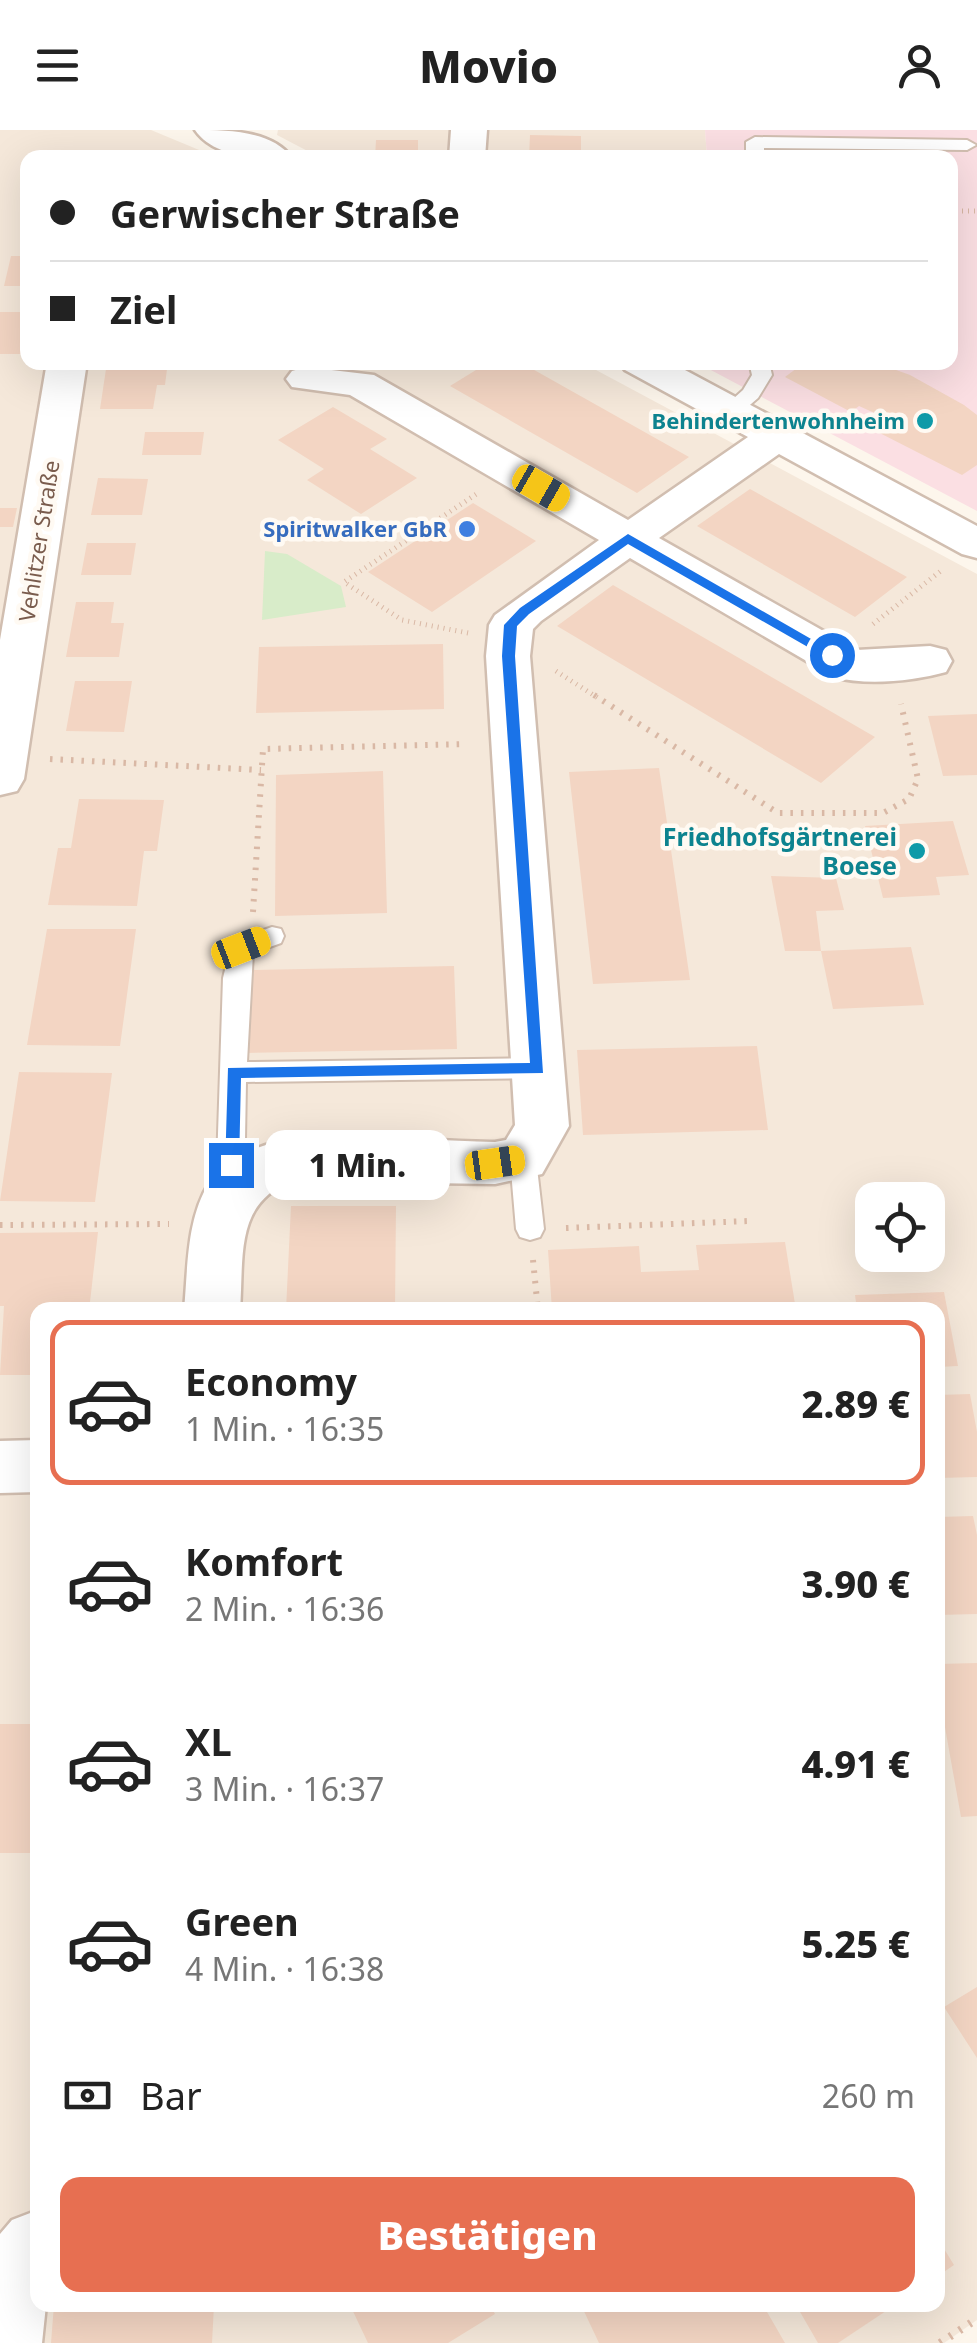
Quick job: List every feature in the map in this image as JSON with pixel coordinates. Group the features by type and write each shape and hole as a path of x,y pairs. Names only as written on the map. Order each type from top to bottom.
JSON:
{"street":[{"path":"213,130 257,150"},
{"name":"Vehlitzer Straße","path":"2,768 66,370"},
{"path":"653,370 977,544"},
{"path":"306,379 360,384 841,660 930,660"},
{"path":"213,1302 218,1235 230,1196 252,1174 292,1160 495,1163 523,1159 542,1126 513,744 508,641 511,625 525,611 776,436"},
{"path":"0,1467 30,1466"},
{"path":"5,2343 7,2305 30,2253"}],"lane":[{"path":"755,150 755,142 967,145"},
{"path":"730,412 751,394 761,370"},
{"path":"230,1196 236,978 241,948 272,936"},
{"path":"234,1072 538,1068"},
{"path":"523,1159 530,1229"}],"path":[{"path":"512,471 344,582 402,620 508,641 778,813 883,813 910,799 918,778 900,696 841,660 977,544"},
{"path":"240,922 252,913 262,749 513,744"},
{"path":"2,768 261,770"},
{"path":"537,1302 530,1229 749,1221"},
{"path":"0,1224 179,1224"},
{"path":"940,2343 977,2319"}],"shaded area":[{"path":"0,130 151,130 199,150 20,150 20,370 596,370 977,574 977,2320 944,2343 0,2343"},
{"path":"278,130 705,130 706,150 306,150 277,135"},
{"path":"705,130 977,130 977,511 711,370 958,370 958,150 706,150"}],"green space":[{"path":"265,551 287,554 341,586 346,607 262,620"}],"building":[{"path":"530,135 581,136 581,150 529,150"},
{"path":"376,140 418,140 418,150 375,150"},
{"path":"11,256 20,256 20,286 4,286"},
{"path":"0,312 20,312 20,354 0,354"},
{"path":"106,370 167,370 165,385 157,385 153,409 100,409"},
{"path":"476,370 534,370 689,457 637,493 450,386"},
{"name":"Behindertenwohnheim","path":"794,370 896,370 910,375 977,415 977,465 962,475 866,426 879,415 859,406 851,412 785,377"},
{"path":"333,407 387,439 370,449 417,478 361,514 307,480 324,469 278,440"},
{"path":"145,432 204,432 201,455 142,455"},
{"path":"98,478 148,479 142,515 91,515"},
{"path":"750,489 907,577 855,617 697,526"},
{"path":"473,503 536,541 432,612 368,572"},
{"path":"0,508 17,508 13,527 0,527"},
{"path":"87,543 136,543 131,575 81,575"},
{"path":"613,585 875,737 821,783 557,626"},
{"path":"76,602 114,602 111,623 124,623 119,657 66,657"},
{"path":"443,644 444,709 256,713 259,647"},
{"path":"75,681 132,681 124,732 66,731"},
{"path":"977,714 977,775 943,776 928,716"},
{"path":"659,768 690,980 593,984 569,772"},
{"path":"383,771 387,913 275,916 276,775"},
{"path":"79,799 164,800 157,851 144,851 137,906 48,905 58,848 71,848"},
{"name":"Friedhofsgärtnerei Boese","path":"953,821 969,875 936,877 940,895 883,898 865,826"},
{"path":"771,876 836,878 844,910 816,911 821,951 785,951"},
{"path":"47,929 136,929 120,1046 27,1045"},
{"path":"911,947 924,1005 833,1009 821,951"},
{"path":"454,966 457,1049 244,1053 248,970"},
{"path":"757,1046 768,1130 583,1135 577,1050"},
{"path":"19,1072 112,1073 95,1202 0,1201"},
{"path":"291,1206 396,1206 395,1302 286,1302"},
{"path":"98,1232 90,1302 30,1302 30,1375 0,1375 4,1306 0,1306 0,1233"},
{"path":"785,1242 795,1302 551,1302 548,1250 639,1246 641,1272 699,1270 696,1245"},
{"path":"944,1292 958,1366 945,1367 945,1302 856,1302 855,1295"},
{"path":"970,1394 977,1432 977,1477 945,1478 945,1395"},
{"path":"973,1516 977,1535 977,1614 945,1615 945,1517"},
{"path":"977,1663 977,1816 961,1817 945,1727 945,1664"},
{"path":"0,1724 30,1724 30,1853 0,1853"},
{"path":"977,1987 977,2058 945,2009"},
{"path":"945,2250 954,2265 945,2271"},
{"path":"53,2312 214,2312 212,2343 51,2343"},
{"path":"353,2312 495,2314 448,2343 368,2343"},
{"path":"584,2312 767,2312 785,2343 599,2343"},
{"path":"800,2312 884,2312 838,2343 818,2343"}],"place":[{"name":"Behindertenwohnheim","path":"925,421"},
{"name":"Spiritwalker GbR","path":"467,529"},
{"name":"Friedhofsgärtnerei Boese","path":"917,851"}],"route":[{"path":"231,1165 234,1072 538,1068 508,656 511,625 525,611 628,538 832,655"}]}
